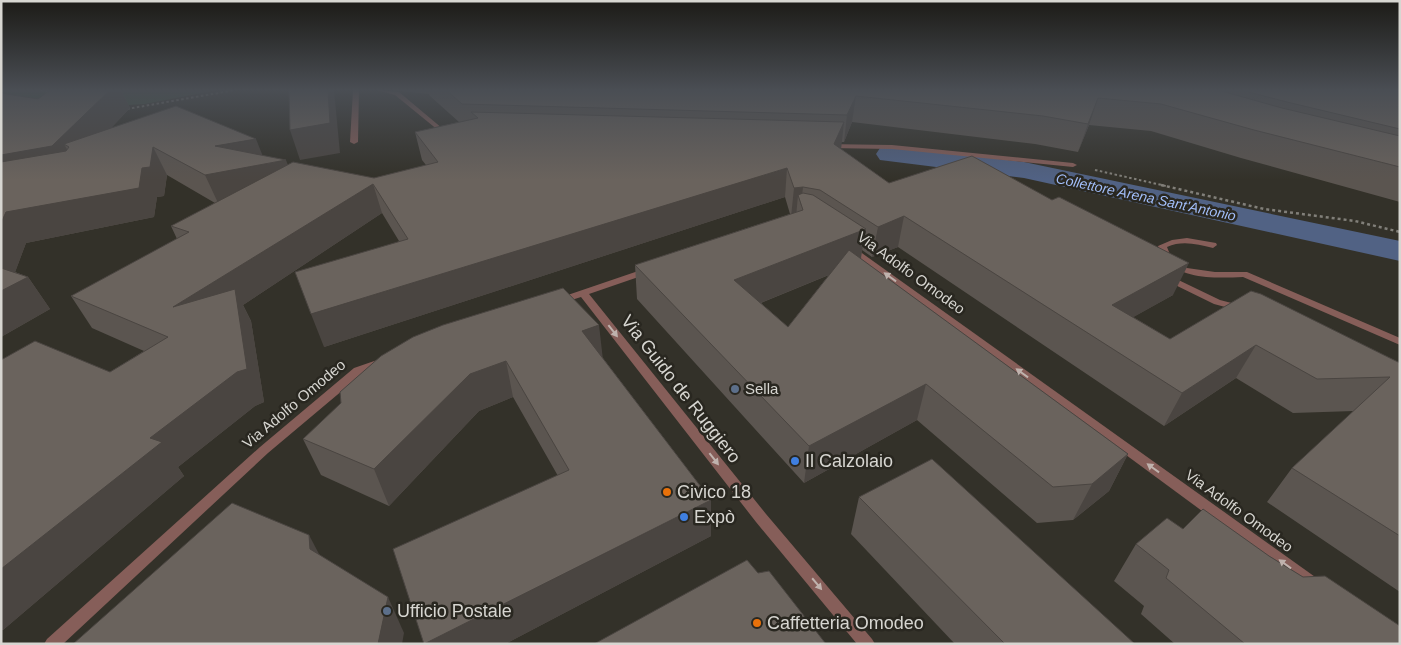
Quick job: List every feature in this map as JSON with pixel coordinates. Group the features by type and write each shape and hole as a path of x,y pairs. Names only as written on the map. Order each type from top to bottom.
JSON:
{"street":[{"path":"354,142 355,120"},
{"path":"428,120 444,134 453,134"},
{"path":"824,146 892,147 1073,165"},
{"path":"1213,245 1196,240 1173,240 1162,246 1167,258 1184,270 1215,275 1244,274 1400,342"},
{"name":"Via Adolfo Omodeo","path":"844,244 1323,592"},
{"path":"549,305 663,266"},
{"path":"1155,272 1217,302 1253,312"},
{"name":"Via Guido de Ruggiero","path":"583,293 760,518 867,644"},
{"name":"Via Adolfo Omodeo","path":"52,644 264,450 329,395 358,371 395,358"}],"path":[{"path":"1073,165 1264,210 1355,221 1400,232"}],"building":[{"path":"1,120 79,120 52,146 1,155"},
{"path":"134,120 210,120 256,139 215,146 286,160 205,175 153,147 150,167 142,168 139,188 6,212 1,223 1,162 66,151 69,147 64,144"},
{"path":"290,120 330,120 330,123 290,130"},
{"path":"469,120 773,120 844,122 834,144 889,183 972,156 1052,200 1059,197 1189,263 1112,305 1170,339 1251,291 1261,294 1400,363 1400,536 1292,468 1390,377 1317,379 1256,345 1182,393 904,216 878,227 820,190 803,187 794,188 787,168 311,314 295,272 408,239 373,184 173,307 235,289 247,369 237,372 150,438 162,442 1,569 1,360 35,341 110,372 168,337 71,296 189,232 171,226 293,162 374,178 438,162 415,132"},
{"path":"1066,120 1090,120 1088,124"},
{"path":"1219,120 1333,120 1400,136 1400,167"},
{"path":"1363,120 1400,120 1400,129"},
{"path":"803,193 813,195 866,229 734,280 788,327 849,250 1128,454 1092,484 1053,487 926,384 809,446 635,265 803,210 798,195"},
{"path":"1,268 28,277 1,291"},
{"path":"563,288 599,325 582,331 711,500 424,644 393,549 569,470 506,361 470,374 374,469 303,439 341,403 340,392 381,356 413,337 443,325"},
{"path":"932,459 1135,644 1005,644 859,497"},
{"path":"232,503 309,535 310,549 388,597 378,644 73,644"},
{"path":"1203,509 1269,556 1303,577 1325,576 1400,626 1400,644 1245,644 1166,578 1169,570 1136,544 1167,518 1183,529"},
{"path":"747,560 758,573 769,571 826,644 594,644"}],"waterway":[{"name":"Collettore Arena Sant'Antonio","path":"890,154 1024,170 1400,251"}],"place":[{"name":"Sella","path":"735,389"},
{"name":"Il Calzolaio","path":"795,461"},
{"name":"Civico 18","path":"667,492"},
{"name":"Expò","path":"684,517"},
{"name":"Ufficio Postale","path":"387,611"},
{"name":"Caffetteria Omodeo","path":"757,623"}]}
